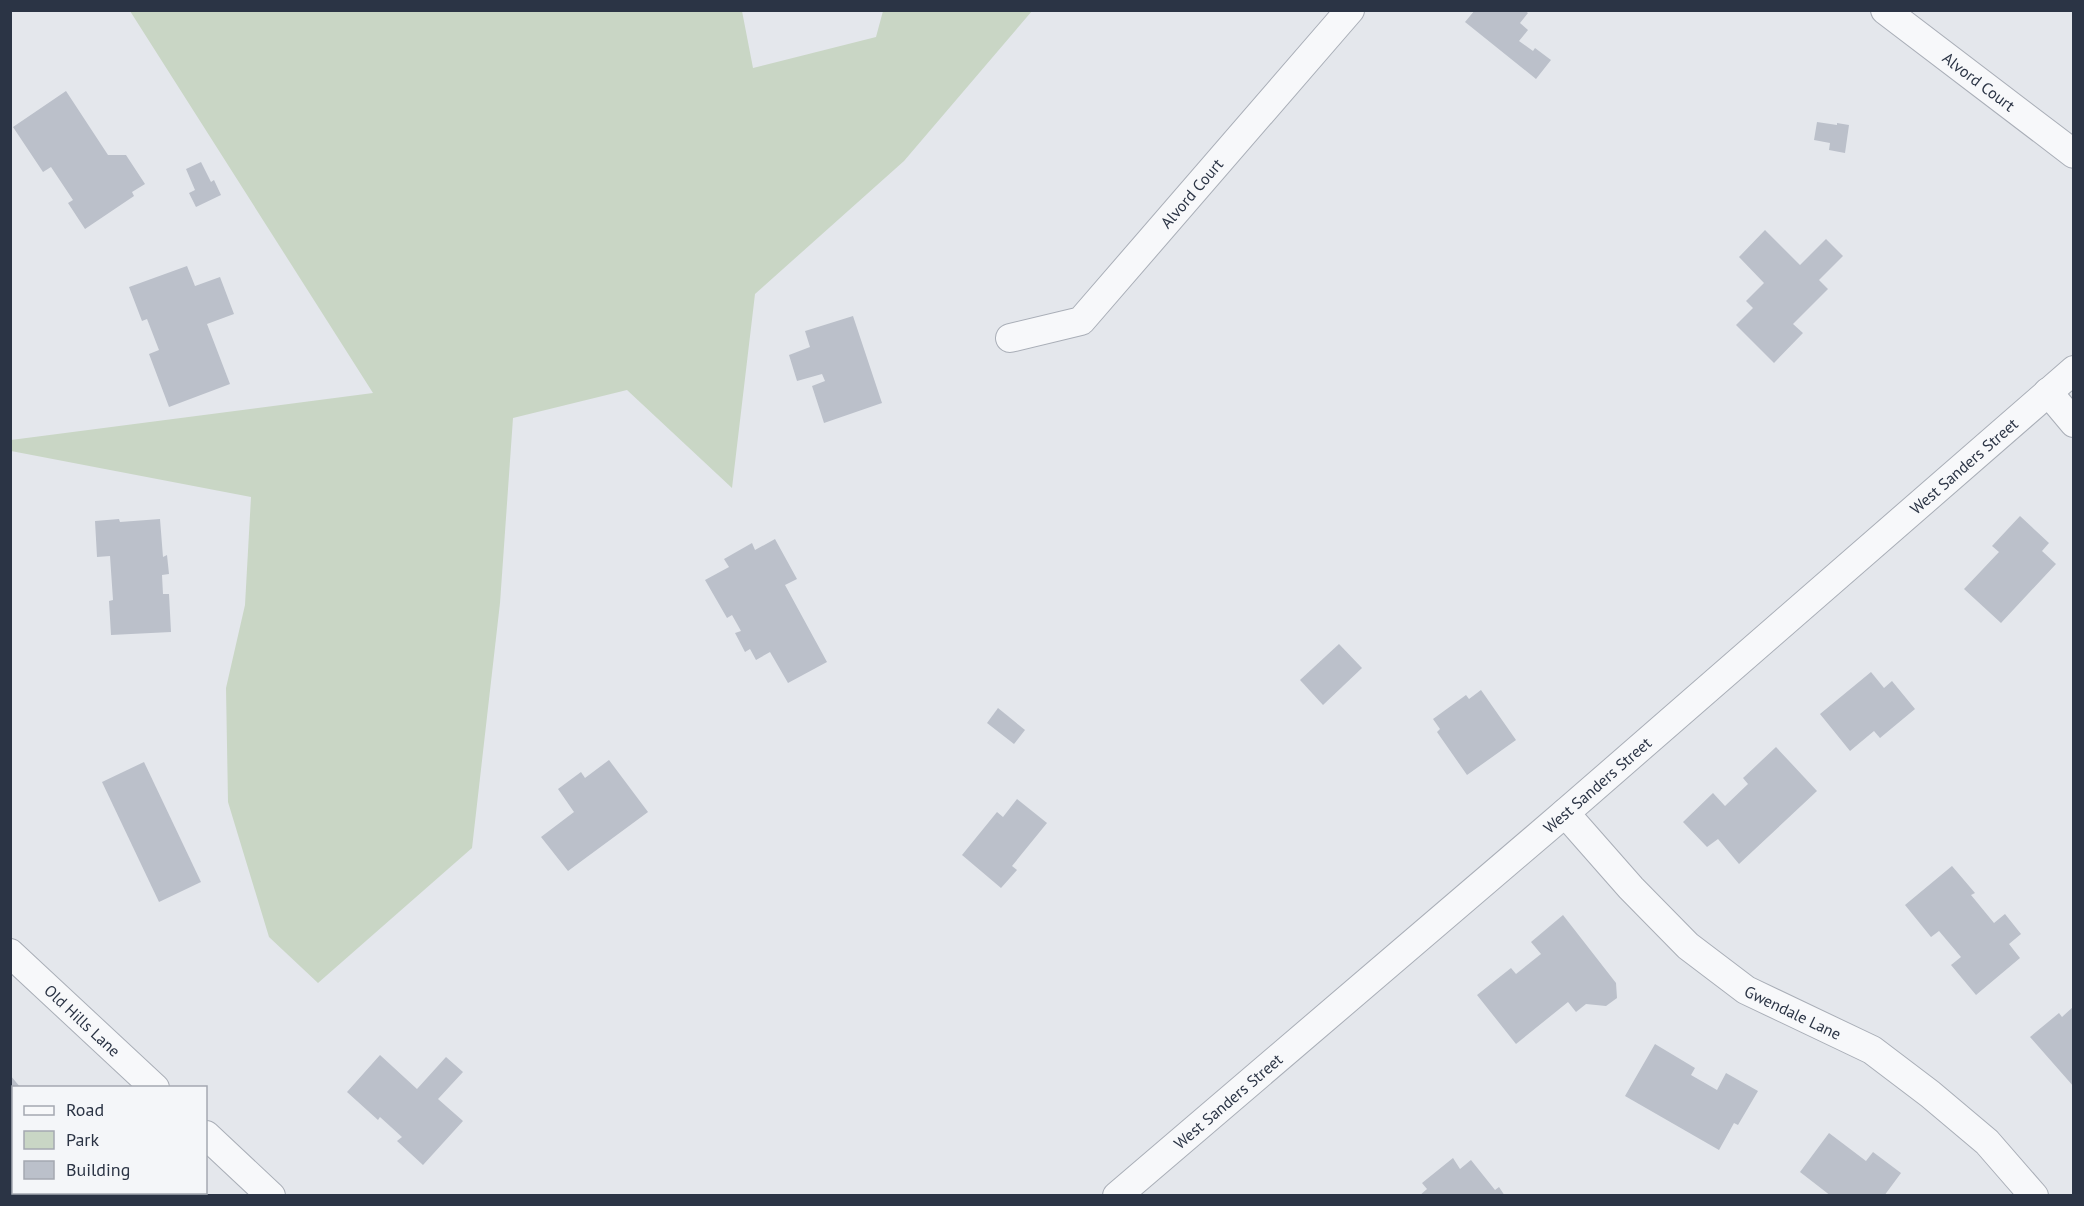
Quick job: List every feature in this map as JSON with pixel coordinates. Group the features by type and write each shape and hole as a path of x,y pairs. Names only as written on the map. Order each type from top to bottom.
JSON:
{"street":[{"name":"Alvord Court","path":"1010,338 1081,321 1350,10"},
{"name":"Alvord Court","path":"1885,10 2073,154"},
{"name":"West Sanders Street","path":"1117,1196 1565,813 2073,370"},
{"path":"2048,392 2073,423"},
{"name":"Gwendale Lane","path":"1565,813 1631,888 1688,946 1746,990 1872,1050 1930,1094 1986,1142 2034,1196"},
{"name":"Old Hills Lane","path":"10,953 153,1086"},
{"path":"207,1136 271,1196"}],"green space":[{"path":"130,11 742,11 753,68 876,37 883,11 1032,11 904,161 755,294 732,488 627,390 513,418 500,603 472,848 318,983 269,937 228,802 226,688 245,605 251,497 11,451 11,440 373,393"}],"building":[{"path":"1475,10 1524,10 1528,13 1520,23 1528,30 1519,41 1533,51 1535,48 1551,60 1536,79 1465,22"},
{"path":"66,91 108,155 126,155 145,184 132,192 134,196 85,229 68,203 73,200 51,167 43,172 13,127"},
{"path":"1817,122 1849,125 1845,153 1829,150 1830,143 1814,140"},
{"path":"201,162 211,182 214,180 221,195 196,207 189,193 195,190 186,169"},
{"path":"1765,230 1800,265 1826,239 1843,256 1819,280 1828,289 1793,324 1803,333 1774,363 1736,325 1753,308 1746,301 1764,283 1739,257"},
{"path":"187,266 195,286 220,277 234,314 207,324 230,384 169,407 149,354 159,350 147,319 142,321 129,287"},
{"path":"853,316 882,403 824,423 812,386 825,381 822,374 797,381 789,355 810,347 805,331"},
{"path":"2020,516 2049,543 2042,551 2056,564 2001,623 1964,589 1999,552 1992,546"},
{"path":"119,519 120,522 160,519 163,557 167,555 169,574 162,575 163,594 169,594 171,632 111,635 109,601 113,600 110,556 97,557 95,521"},
{"path":"775,539 797,579 785,585 827,662 788,683 770,652 756,660 750,649 745,652 735,633 741,631 732,615 727,618 705,580 729,567 724,559 752,543 755,550"},
{"path":"1339,644 1362,668 1323,705 1300,680"},
{"path":"1871,672 1884,688 1892,681 1915,709 1880,738 1874,731 1850,751 1820,714"},
{"path":"1481,690 1516,740 1467,775 1437,732 1440,729 1433,719 1466,695 1469,699"},
{"path":"998,708 1025,730 1014,744 987,723"},
{"path":"1776,747 1817,791 1739,864 1718,839 1707,847 1683,822 1713,793 1725,806 1748,784 1743,778"},
{"path":"609,760 648,812 568,871 541,837 574,812 558,789 581,772 585,778"},
{"path":"144,762 201,882 159,902 102,782"},
{"path":"1017,799 1047,823 1012,866 1017,870 1001,888 962,855 997,812 1003,817"},
{"path":"1952,866 1975,893 1971,895 1994,923 2005,914 2021,934 2009,944 2020,958 1976,995 1951,965 1961,957 1939,931 1931,937 1905,905"},
{"path":"1563,915 1616,983 1617,998 1606,1006 1586,1004 1576,1012 1568,1002 1516,1044 1477,995 1511,968 1516,974 1541,954 1531,942"},
{"path":"2074,1006 2074,1087 2030,1037 2059,1013 2062,1017"},
{"path":"1655,1044 1695,1068 1691,1075 1717,1090 1726,1073 1758,1091 1738,1125 1734,1123 1719,1150 1625,1096"},
{"path":"380,1055 417,1089 446,1057 463,1072 438,1099 463,1121 423,1165 397,1141 402,1137 380,1117 378,1120 347,1092"},
{"path":"10,1075 19,1086 12,1086 12,1145 10,1146"},
{"path":"1829,1133 1866,1161 1873,1152 1901,1173 1884,1196 1831,1196 1800,1172"},
{"path":"1453,1158 1460,1169 1471,1160 1495,1190 1499,1187 1505,1196 1419,1196 1427,1189 1422,1183"}]}
